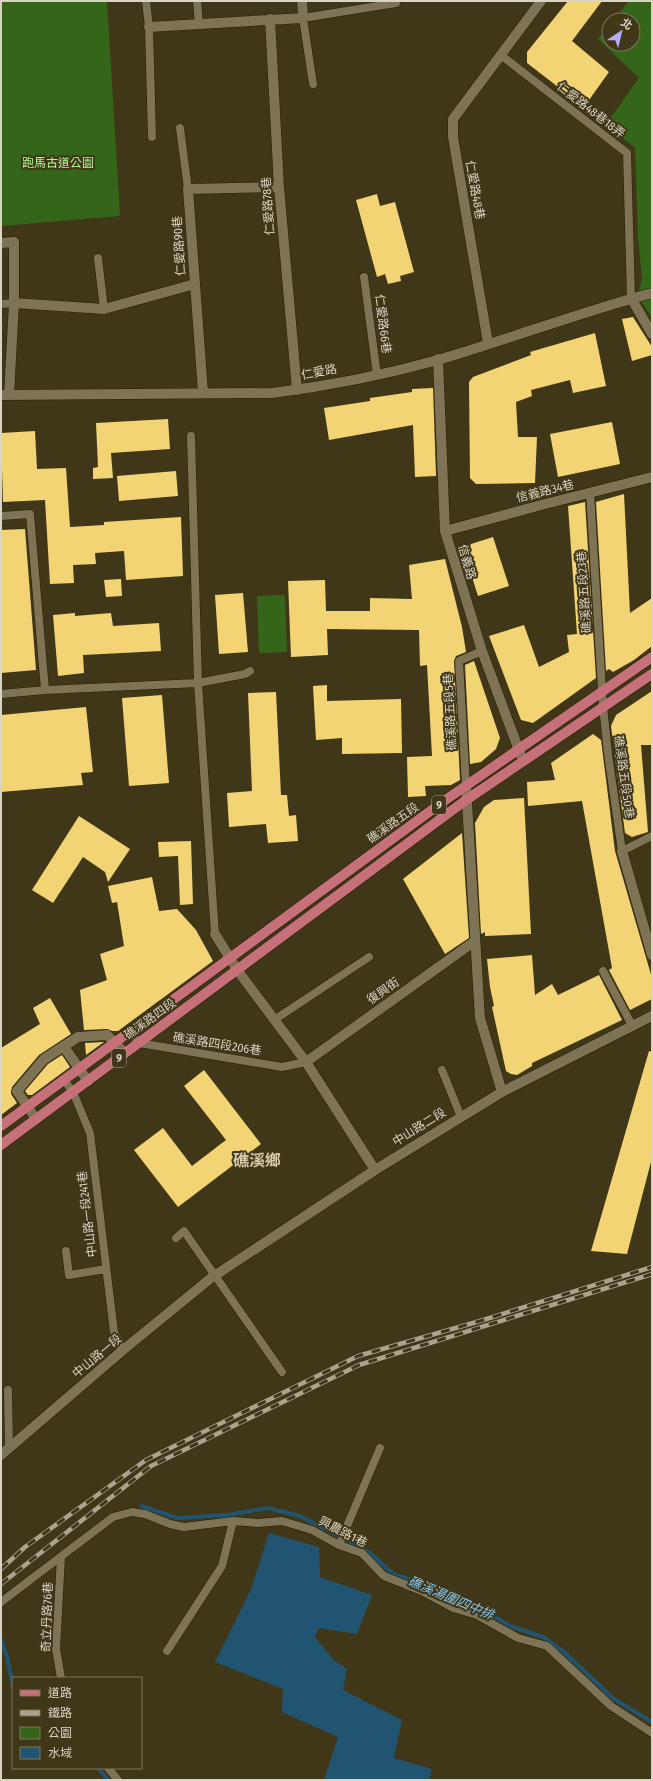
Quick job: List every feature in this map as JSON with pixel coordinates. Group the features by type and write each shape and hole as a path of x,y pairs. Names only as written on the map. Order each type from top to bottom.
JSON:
{"main road":[{"name":"礁溪路五段","path":"230,958 466,786 652,657"},
{"name":"礁溪路五段","path":"238,971 466,800 652,674"},
{"name":"礁溪路四段","path":"1,1126 230,958"},
{"name":"礁溪路四段","path":"1,1145 238,971"}],"street":[{"path":"149,27 303,18 302,1"},
{"name":"仁愛路48巷","path":"488,343 453,137 453,119 502,56 541,1"},
{"name":"仁愛路78巷","path":"270,19 279,187 297,390"},
{"path":"188,189 279,187"},
{"name":"仁愛路90巷","path":"188,189 202,392"},
{"path":"1,243 14,242 14,303 5,395"},
{"path":"14,303 104,309 195,284"},
{"name":"仁愛路","path":"5,395 202,392 272,393 297,390 377,375 438,360 631,298 651,293"},
{"path":"631,298 652,334"},
{"name":"信義路","path":"438,360 445,531 482,651 523,761"},
{"name":"信義路34巷","path":"445,531 652,477"},
{"path":"466,786 480,1018 502,1092"},
{"path":"622,851 652,955"},
{"path":"215,934 238,971 306,1062 375,1170"},
{"name":"復興街","path":"306,1062 475,941"},
{"name":"中山路二段","path":"213,1277 375,1170 502,1092 633,1027 652,1016"},
{"path":"36,1119 17,1091 44,1059 78,1037 107,1035 116,1042 125,1053"},
{"path":"64,1047 88,1081"},
{"name":"中山路一段","path":"1,1455 123,1350 213,1277"}],"lane":[{"path":"146,1 149,27 152,137"},
{"path":"197,1 199,24"},
{"path":"313,84 303,18 396,3"},
{"name":"仁愛路48巷18弄","path":"502,56 627,153 631,298"},
{"path":"180,128 188,189"},
{"path":"98,258 104,309"},
{"name":"仁愛路66巷","path":"364,277 377,375"},
{"path":"1,304 14,303"},
{"path":"191,436 198,683 215,934"},
{"name":"礁溪路五段23巷","path":"590,493 604,706"},
{"path":"1,516 30,514 45,690"},
{"name":"礁溪路五段5巷","path":"466,786 459,661 482,651"},
{"path":"1,694 45,690 198,683 244,674 250,670"},
{"name":"礁溪路五段50巷","path":"604,706 608,754 622,851"},
{"path":"622,851 652,836"},
{"path":"274,1020 369,957"},
{"path":"603,971 633,1027"},
{"path":"130,1031 139,1043"},
{"name":"礁溪路四段206巷","path":"139,1043 282,1067 306,1062"},
{"path":"442,1070 461,1117"},
{"name":"中山路一段241巷","path":"64,1080 73,1092 90,1133 114,1332 123,1350"},
{"path":"176,1238 184,1231 213,1277 282,1372"},
{"path":"66,1251 69,1275 106,1269"},
{"path":"8,1390 9,1448"},
{"path":"339,1544 380,1448"},
{"name":"興農路1巷","path":"1,1602 113,1517 132,1512 145,1514 170,1524 184,1527 233,1521 258,1523 282,1521 312,1530 339,1544 362,1553 384,1576 424,1592 453,1608 477,1615 518,1638 547,1646 611,1706 652,1733"},
{"path":"167,1651 222,1566 233,1521"},
{"name":"奇立丹路76巷","path":"61,1557 56,1649 61,1677"},
{"path":"109,1769 118,1780"}],"green space":[{"name":"跑馬古道公園","path":"1,1 107,1 120,216 1,226"},
{"path":"629,1 652,1 652,318 637,295 642,280 638,236 635,148 606,124 639,78 612,52 641,52 641,12 620,12"},
{"path":"601,35 601,42 598,39"},
{"path":"285,595 287,652 259,653 257,596"}],"water":[{"path":"269,1533 319,1547 320,1577 372,1595 357,1634 319,1628 315,1637 334,1660 347,1669 343,1690 402,1720 394,1758 432,1769 429,1780 324,1780 338,1737 282,1712 283,1689 215,1662 251,1589"}],"building":[{"path":"568,1 602,1 572,41 609,72 584,107 527,63 527,52"},
{"path":"377,194 380,206 395,202 414,272 400,276 401,281 388,284 385,274 377,277 356,200"},
{"path":"633,317 652,347 652,355 632,361 622,319"},
{"path":"595,333 606,386 573,393 570,380 531,390 532,396 516,402 518,437 537,437 535,483 476,484 470,478 469,382 473,377 531,355 530,352"},
{"path":"433,388 436,476 415,477 413,425 329,440 324,408 370,401 370,398 412,392 412,389"},
{"path":"168,419 170,449 111,453 113,478 93,479 93,468 98,467 96,423"},
{"path":"612,422 620,464 558,477 550,434"},
{"path":"35,431 37,469 66,468 70,527 104,525 104,522 181,517 183,576 126,580 124,551 95,553 96,564 73,565 74,583 50,584 45,500 3,502 1,433"},
{"path":"176,471 178,496 119,501 117,476"},
{"path":"624,494 630,613 652,598 652,646 634,660 613,672 609,669 606,671 596,502"},
{"path":"585,502 596,678 533,723 521,720 489,636 524,625 539,667 569,652 567,635 577,634 568,506"},
{"path":"25,529 36,670 1,673 1,530"},
{"path":"493,537 509,586 478,596 464,552 471,544"},
{"path":"445,559 462,627 466,652 456,656 454,661 460,780 451,785 425,786 426,796 408,797 407,757 432,756 427,665 420,666 419,630 327,629 328,655 291,657 288,581 325,580 326,611 370,611 370,598 412,599 409,565"},
{"path":"121,579 122,596 106,597 104,580"},
{"path":"243,593 248,652 219,654 215,595"},
{"path":"75,613 75,616 111,613 113,626 159,623 161,651 83,655 84,673 58,676 53,615"},
{"path":"474,661 500,738 496,749 481,762 470,764 465,665"},
{"path":"327,685 327,701 401,699 402,753 342,754 342,738 316,740 313,686"},
{"path":"652,691 652,745 641,745 648,832 632,837 625,833 611,726 616,715"},
{"path":"276,692 281,795 287,795 289,816 296,815 298,841 268,843 266,824 229,827 227,793 252,791 248,693"},
{"path":"162,695 169,783 129,786 122,698"},
{"path":"86,707 93,772 81,773 83,785 1,792 1,715"},
{"path":"593,734 601,740 615,851 652,978 652,999 630,1010 609,970 612,968 582,801 528,806 527,782 555,780 551,763"},
{"path":"524,798 531,934 485,936 485,932 481,934 475,823 484,807 494,800"},
{"path":"79,816 130,849 108,882 105,872 83,857 53,903 32,890"},
{"path":"462,833 469,938 445,954 403,879"},
{"path":"191,841 193,904 180,905 178,856 159,857 158,842"},
{"path":"152,877 159,911 177,909 196,930 213,961 118,1031 107,1029 84,1030 80,990 107,980 100,954 124,946 117,902 112,903 108,886"},
{"path":"532,955 535,995 552,984 558,995 599,975 622,1020 532,1063 532,1066 517,1075 506,1071 492,1007 494,1006 487,959"},
{"path":"50,998 71,1034 39,1055 12,1087 11,1094 17,1103 1,1115 1,1048 40,1024 33,1008"},
{"path":"104,1042 86,1055 85,1043"},
{"path":"649,1051 652,1052 652,1158 627,1254 591,1251"},
{"path":"62,1055 70,1067 32,1095 28,1095 25,1091 48,1064"},
{"path":"204,1070 261,1144 178,1207 134,1150 163,1128 192,1166 226,1140 184,1086"}],"waterway":[{"name":"礁溪湯圍四中排","path":"142,1506 177,1518 227,1515 268,1508 300,1516 370,1553 393,1574 427,1585 465,1607 499,1619 510,1626 543,1637 564,1652 614,1699 652,1722"},
{"path":"1,1640 7,1657 12,1681"},
{"path":"99,1769 108,1780"}],"railway":[{"path":"1,1569 25,1547 146,1460 358,1356 480,1321 652,1267"},
{"path":"1,1584 151,1466 359,1365 652,1274"}],"district":[{"name":"礁溪鄉","path":"257,1160"}]}
